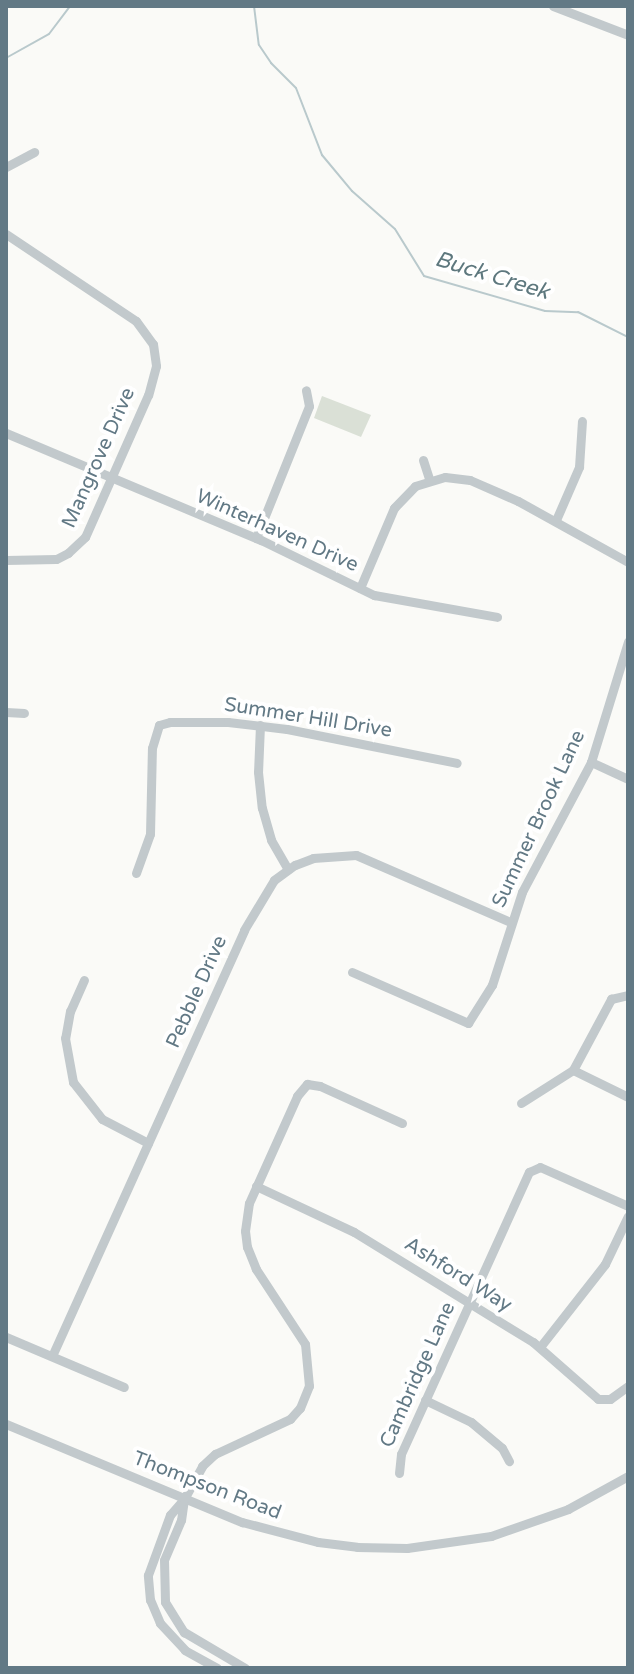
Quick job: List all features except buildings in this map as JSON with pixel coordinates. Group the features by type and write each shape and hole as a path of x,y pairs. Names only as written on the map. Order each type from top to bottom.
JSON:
{"street":[{"path":"553,6 628,35"},
{"path":"6,167 34,152"},
{"name":"Mangrove Drive","path":"6,234 130,317 153,344 156,366 148,395 85,537 68,553 50,560 6,560"},
{"path":"256,538 309,406 306,390"},
{"path":"556,520 579,467 582,421"},
{"name":"Winterhaven Drive","path":"6,433 256,538 360,588 391,599 497,617"},
{"path":"423,460 429,479"},
{"path":"360,588 394,508 415,486 429,479 459,477 470,480 556,520 628,562"},
{"name":"Summer Brook Lane","path":"352,972 468,1023 492,985 510,922 528,879 591,762 628,642"},
{"path":"6,712 24,713"},
{"name":"Summer Hill Drive","path":"136,873 150,834 152,748 159,725 173,721 210,721 260,725 457,763"},
{"path":"260,725 258,772 262,808 271,840 288,869"},
{"path":"591,762 628,779"},
{"name":"Pebble Drive","path":"52,1356 254,908 265,890 288,869 323,855 367,858 510,922"},
{"path":"84,980 70,1011 65,1038 73,1082 102,1119 148,1143"},
{"path":"521,1103 580,1064 611,999 628,995"},
{"path":"573,1070 628,1097"},
{"path":"217,1668 174,1640 160,1623 150,1600 150,1563 170,1515 207,1462 290,1419 300,1408 309,1386 310,1369 305,1344 256,1269 247,1247 246,1211 297,1096 307,1084 320,1086 402,1123"},
{"name":"Cambridge Lane","path":"399,1473 401,1454 529,1172 540,1167 628,1206"},
{"name":"Ashford Way","path":"256,1186 354,1232 469,1302 540,1347 598,1399 610,1399 628,1386"},
{"path":"540,1347 605,1264 628,1216"},
{"path":"6,1337 124,1387"},
{"path":"425,1400 471,1422 502,1448 509,1461"},
{"name":"Thompson Road","path":"6,1424 242,1522 291,1536 357,1547 407,1548 471,1541 532,1524 585,1501 628,1476"},
{"path":"184,1499 181,1520 164,1560 161,1582 165,1602 184,1632 245,1668"}],"shaded area":[{"path":"322,396 371,415 361,437 314,418"}],"waterway":[{"name":"Buck Creek","path":"6,58 49,34 70,6"},
{"name":"Buck Creek","path":"254,6 259,45 271,63 296,88 322,155 352,191 395,229 424,276 545,311 578,312 628,337"}]}
